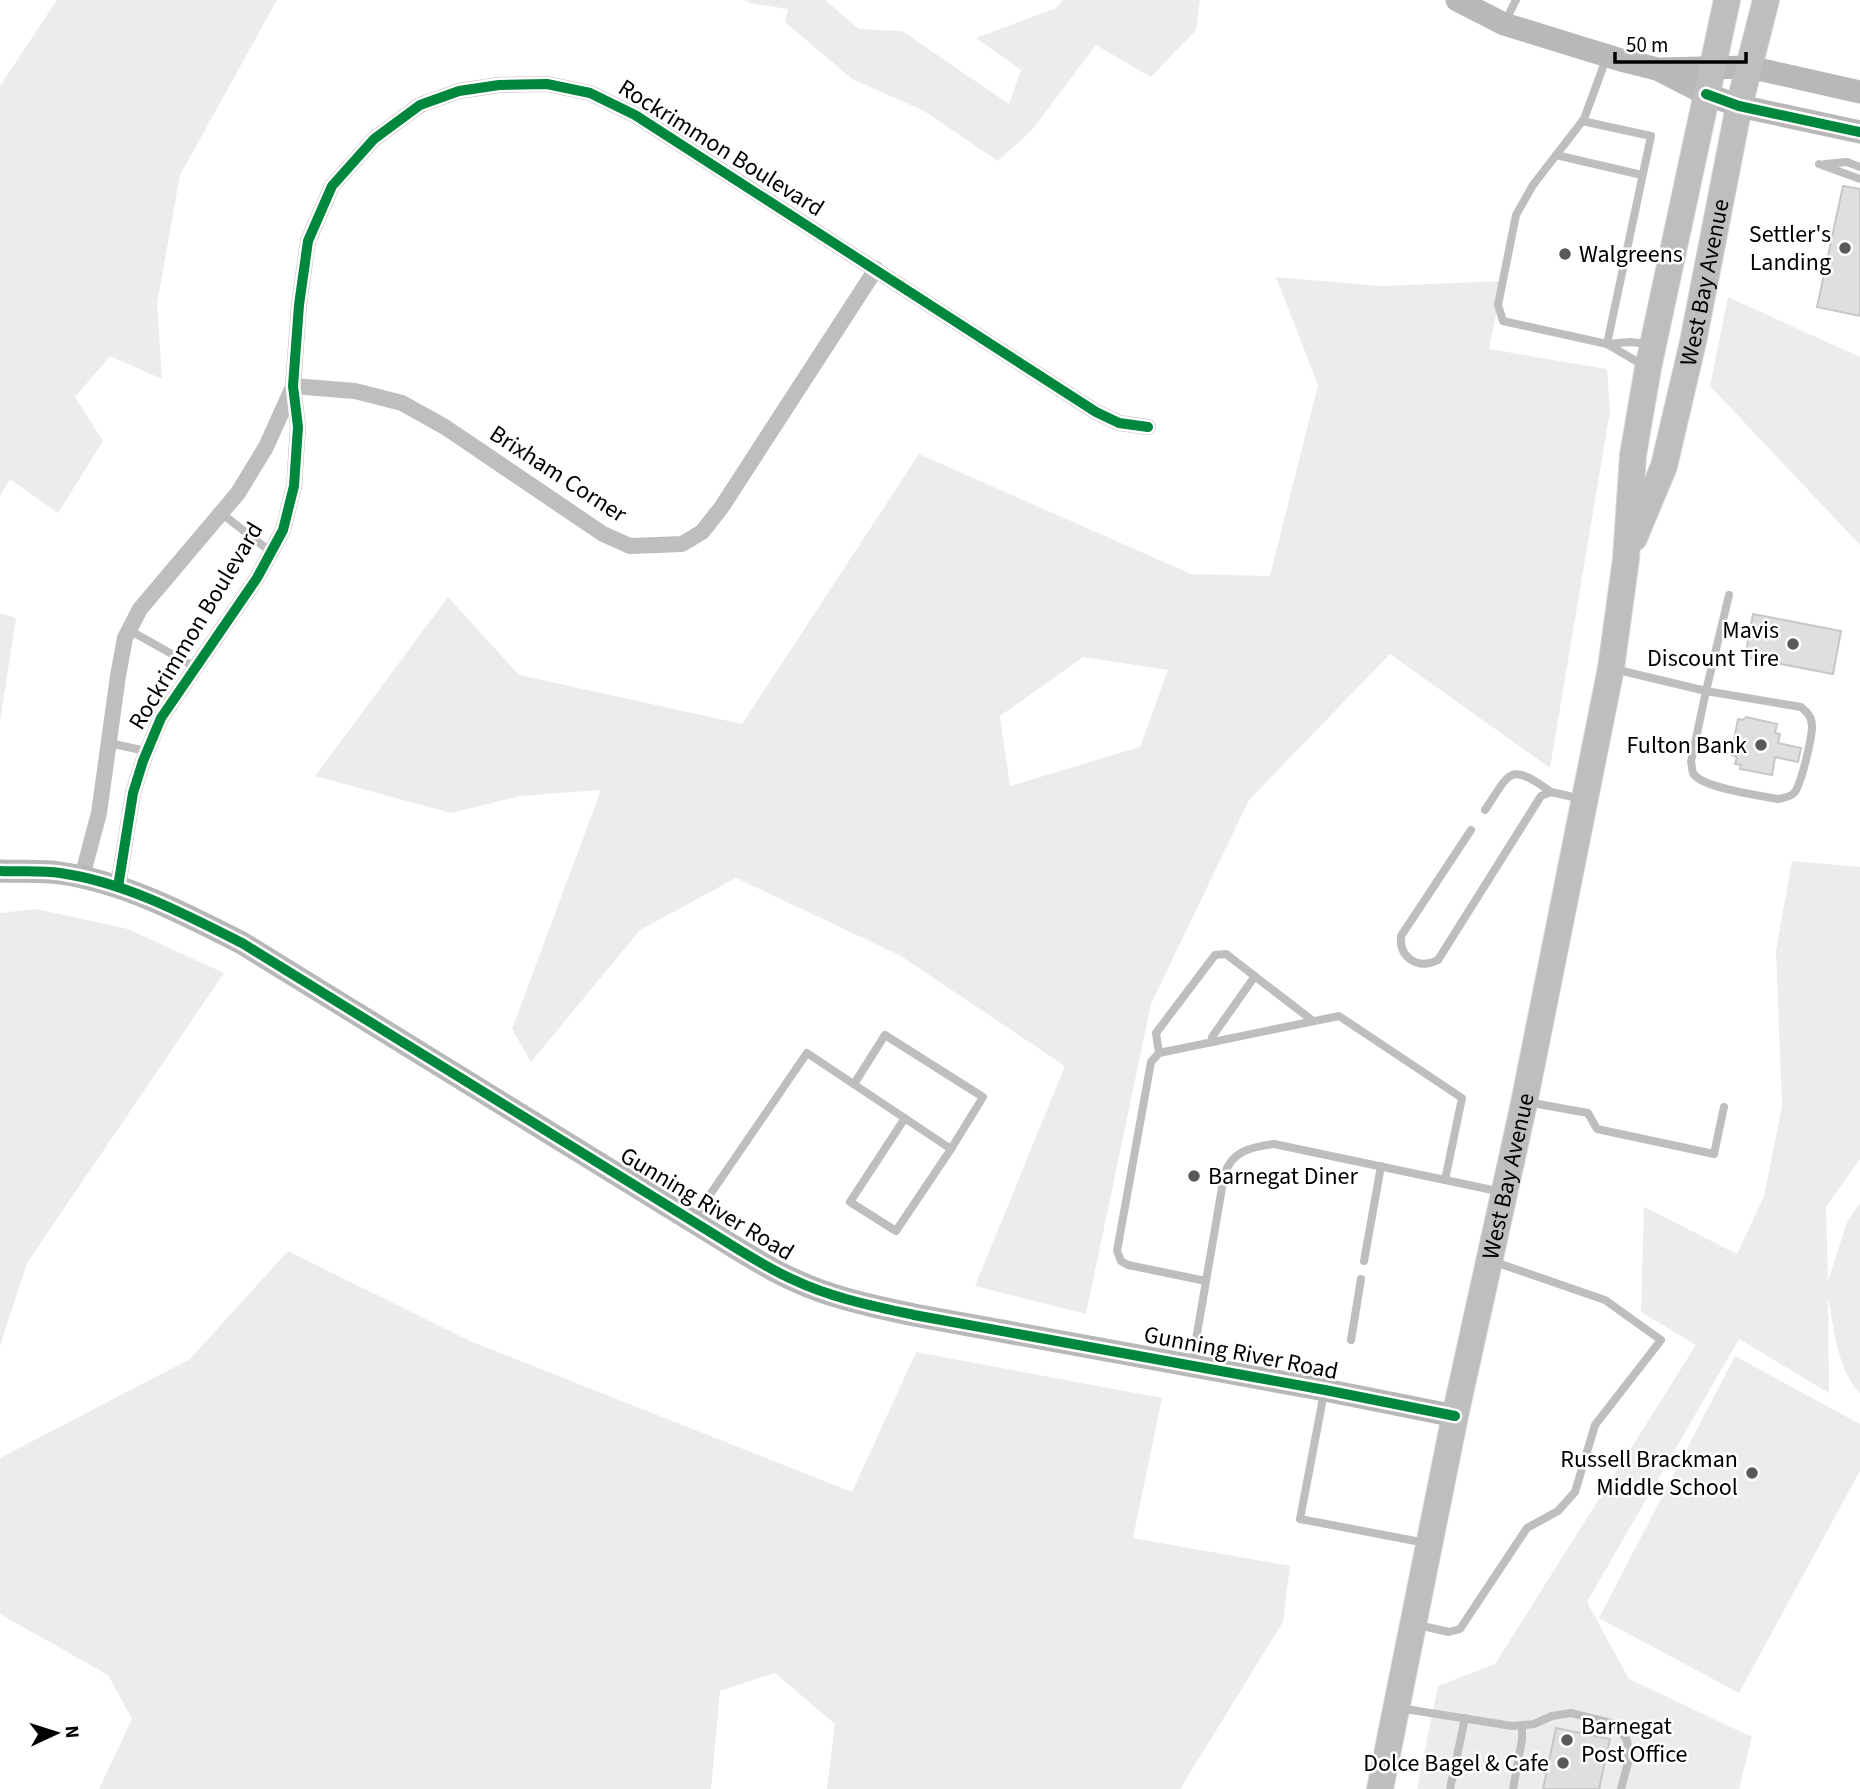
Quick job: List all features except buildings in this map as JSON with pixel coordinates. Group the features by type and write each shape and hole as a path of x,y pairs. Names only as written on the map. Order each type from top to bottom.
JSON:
{"main road":[{"name":"West Bay Avenue","path":"1380,1789 1455,1416 1524,1101 1611,668 1626,559 1633,455 1651,356 1727,0"},
{"name":"West Bay Avenue","path":"1626,559 1664,466 1693,342 1739,106 1766,0"},
{"path":"1651,356 1666,362 1671,376 1673,428"}],"street":[{"path":"1457,0 1504,23 1657,69 1706,94 1739,106 1860,132"},
{"path":"1657,69 1749,66 1860,92"},
{"name":"Rockrimmon Boulevard","path":"118,887 133,793 146,751 161,718 257,578 282,530 295,486 298,427 293,386 299,305 308,241 332,186 374,139 420,105 459,91 499,85 547,84 590,93 635,115 1096,412 1119,423 1149,427"},
{"name":"Brixham Corner","path":"293,386 355,391 402,403 445,427 603,534 629,546 682,544 702,532 721,508 876,269"},
{"name":"Rockrimmon Boulevard","path":"82,877 99,813 125,638 140,609 238,493 267,447 293,386"},
{"name":"Gunning River Road","path":"0,871 58,872 118,887 187,915 242,943 793,1280 856,1303 1455,1416"}],"lane":[{"path":"1504,23 1516,0"},
{"path":"1607,56 1582,121 1533,185 1516,215 1498,305 1503,321 1651,356"},
{"path":"1582,121 1651,136 1607,344"},
{"path":"1556,155 1642,175"},
{"path":"1860,167 1847,162 1819,164 1860,179"},
{"path":"1607,344 1630,342 1651,356"},
{"path":"221,513 271,552"},
{"path":"1611,668 1706,691 1801,707 1809,714 1812,726 1800,780 1795,792 1786,798 1778,799 1714,785 1697,778 1692,772 1691,762 1706,691 1729,595"},
{"path":"130,630 195,667"},
{"path":"109,743 146,751"},
{"path":"1485,810 1507,778 1517,774 1527,775 1551,792 1585,800"},
{"path":"1472,830 1401,936 1400,946 1404,956 1419,965 1429,965 1438,960 1535,804 1541,796 1551,792"},
{"path":"1159,1053 1156,1033 1215,956 1226,954 1312,1021"},
{"path":"1213,1042 1212,1037 1255,976"},
{"path":"1206,1281 1128,1265 1121,1261 1117,1251 1151,1062 1159,1053 1339,1016 1462,1098 1445,1180"},
{"path":"853,1084 885,1035 984,1097 896,1231 850,1202 905,1118"},
{"path":"692,1220 807,1053 951,1149"},
{"path":"1524,1101 1588,1113 1597,1129 1714,1154 1724,1107"},
{"path":"1192,1366 1224,1176 1227,1165 1241,1153 1255,1146 1274,1144 1504,1192"},
{"path":"1364,1261 1381,1166"},
{"path":"1413,1624 1449,1632 1460,1629 1527,1528 1558,1511 1575,1492 1595,1424 1661,1340 1605,1300 1490,1260"},
{"path":"1351,1340 1361,1279"},
{"path":"1325,1390 1300,1519 1429,1543"},
{"path":"1396,1708 1512,1726 1534,1724 1552,1716 1571,1713 1615,1724 1628,1740 1629,1759 1621,1789"},
{"path":"1450,1789 1465,1718"},
{"path":"1513,1789 1522,1725"}],"shaded area":[{"path":"57,0 277,0 180,175 157,304 162,379 110,356 75,397 103,441 58,513 10,479 0,496 0,86"},
{"path":"744,0 825,0 859,29 902,31 1009,104 1021,70 976,38 1056,8 1063,0 1200,0 1196,30 1151,77 1096,45 1032,130 998,161 924,111 852,79 785,22 788,9"},
{"path":"1276,277 1381,286 1503,281 1489,349 1607,369 1610,411 1550,768 1390,654 1249,800 1151,1004 1086,1314 975,1286 1065,1066 901,956 736,878 640,930 531,1062 512,1029 601,790 520,796 451,813 315,776 448,597 519,675 742,724 919,454 1191,574 1270,576 1318,385","holes":["1083,657 1168,670 1140,747 1010,786 1000,716"]},
{"path":"1728,297 1860,357 1860,545 1710,386"},
{"path":"0,613 16,618 0,722"},
{"path":"1792,861 1860,867 1860,1159 1826,1207 1828,1281 1847,1222 1860,1203 1860,1394 1841,1360 1828,1297 1829,1393 1739,1339 1587,1602 1629,1679 1752,1737 1739,1789 1417,1789 1438,1686 1495,1664 1696,1345 1641,1312 1644,1207 1737,1254 1764,1196 1782,1106 1776,950"},
{"path":"36,909 128,929 224,973 27,1263 0,1346 0,913"},
{"path":"288,1251 470,1341 852,1492 916,1352 1162,1398 1133,1538 1290,1566 1283,1622 1180,1789 827,1789 835,1724 775,1673 720,1691 711,1789 99,1789 132,1719 108,1675 0,1614 0,1458 190,1359"},
{"path":"1735,1356 1860,1424 1860,1471 1739,1693 1599,1618"}],"cycle path":[{"path":"118,887 133,793 161,718 257,578 283,530 294,486 298,427 293,386 299,305 308,241 332,186 374,139 420,105 459,91 499,85 547,84 590,93 635,115 1096,412 1119,423 1148,427"},
{"path":"1706,94 1739,106 1860,132"},
{"path":"0,871 53,872 84,877 131,891 199,921 242,943 752,1258 823,1292 914,1315 1455,1416"}],"place":[{"name":"Settler's Landing","path":"1845,248"},
{"name":"Walgreens","path":"1565,254"},
{"name":"Mavis Discount Tire","path":"1793,644"},
{"name":"Fulton Bank","path":"1761,745"},
{"name":"Barnegat Diner","path":"1194,1176"},
{"name":"Russell Brackman Middle School","path":"1752,1473"},
{"name":"Barnegat Post Office","path":"1567,1740"},
{"name":"Dolce Bagel & Cafe","path":"1563,1763"}]}
